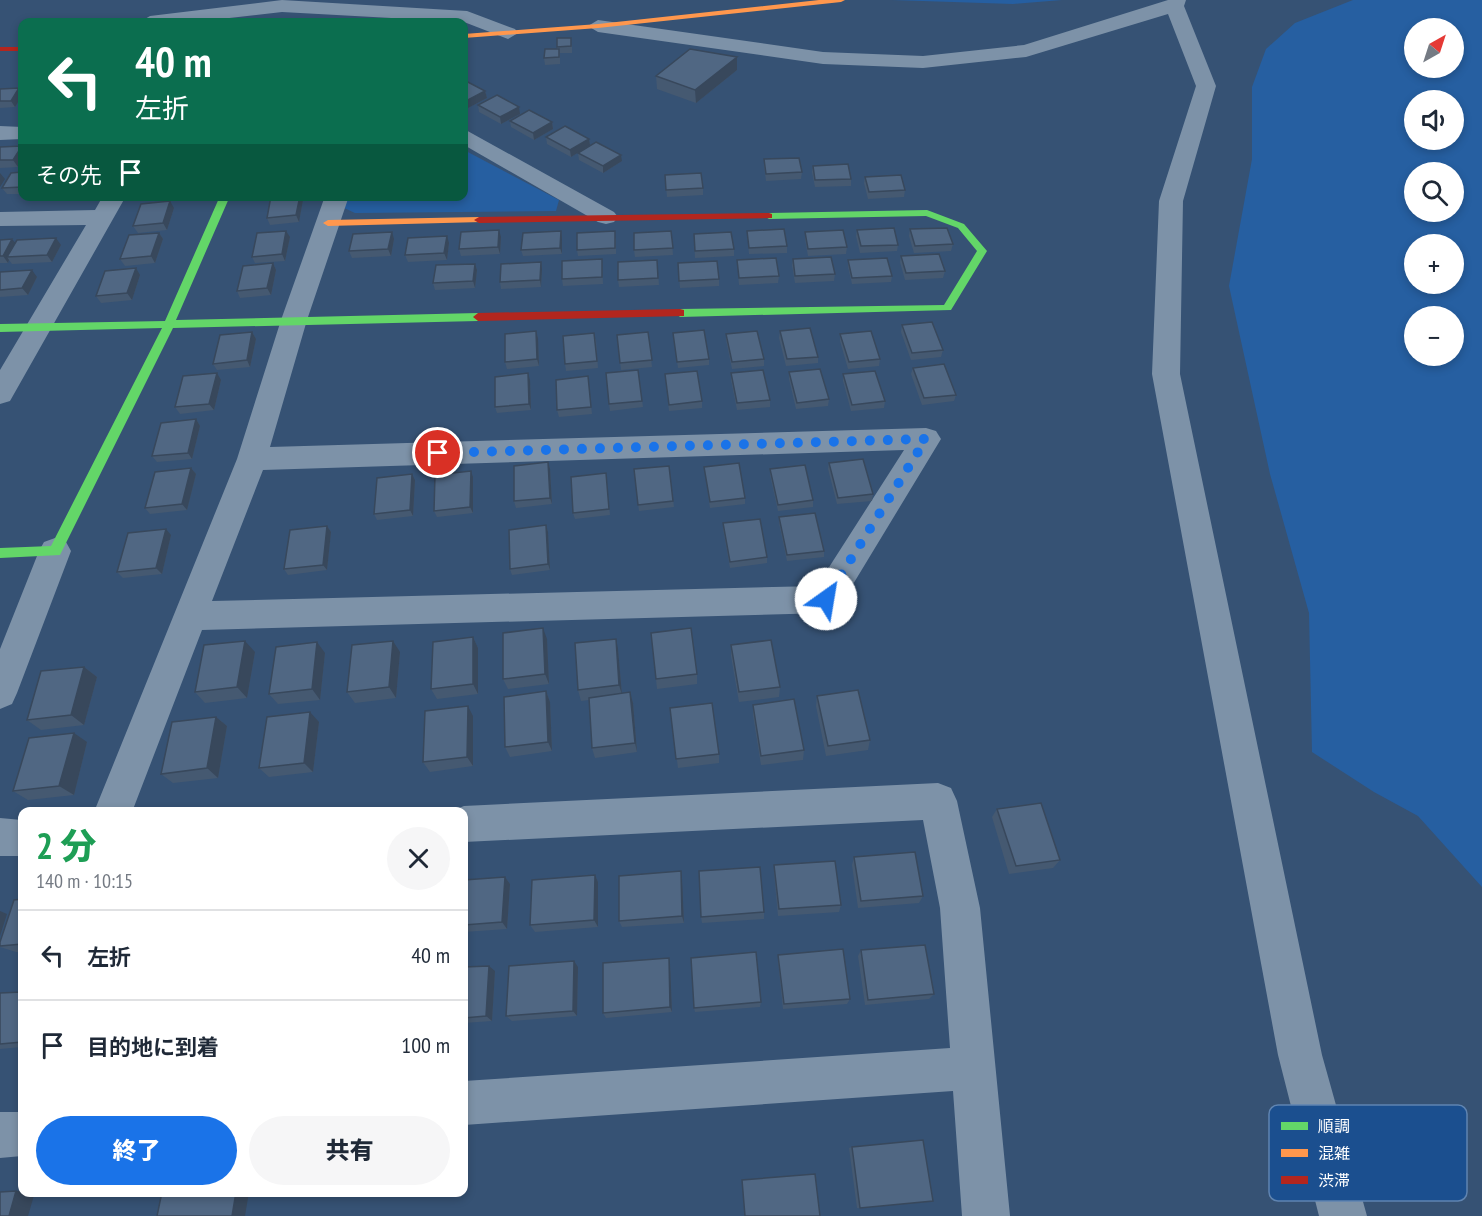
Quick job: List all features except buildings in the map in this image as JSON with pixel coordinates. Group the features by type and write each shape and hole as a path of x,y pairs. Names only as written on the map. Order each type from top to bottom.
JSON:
{"main road":[{"path":"468,36 598,26 841,0"},
{"path":"0,49 18,49"},
{"path":"0,553 55,551 168,326 223,201"},
{"path":"0,328 947,308 982,251 961,226 927,213 328,223"}],"street":[{"path":"598,26 823,58 923,62 1026,51 1175,3 1206,86 1171,201 1166,374 1300,1055 1313,1105"},
{"path":"167,18 212,7 346,5 467,17 508,33"},
{"path":"0,133 18,133"},
{"path":"468,138 606,217"},
{"path":"115,807 252,459 294,320 335,201"},
{"path":"0,219 110,207"},
{"path":"0,394 110,207"},
{"path":"190,615 826,599 926,439 252,459"},
{"path":"0,693 55,551"},
{"path":"468,824 938,801 960,908 986,1216"},
{"path":"0,837 18,838"},
{"path":"468,1103 974,1068"},
{"path":"0,1135 18,1134"},
{"path":"1339,1201 1343,1216"}],"shaded area":[{"path":"892,0 1062,0 1013,4"},
{"path":"1353,0 1482,0 1482,887 1418,816 1374,792 1312,752 1309,613 1270,474 1229,286 1252,159 1252,87 1266,49 1295,23"},
{"path":"468,152 559,200 556,211 355,213 342,207 344,201 468,201"}],"traffic: fast":[{"path":"0,553 55,551 168,326 223,201"},
{"path":"680,313 947,308 982,251 961,226 927,213 769,216"},
{"path":"0,328 478,317"}],"traffic: slow":[{"path":"468,36 598,26 841,0"},
{"path":"328,223 479,220"}],"traffic: jam":[{"path":"0,49 18,49"},
{"path":"479,220 769,216"},
{"path":"478,317 680,313"}],"route":[{"path":"438,453 926,439 826,599"}]}
